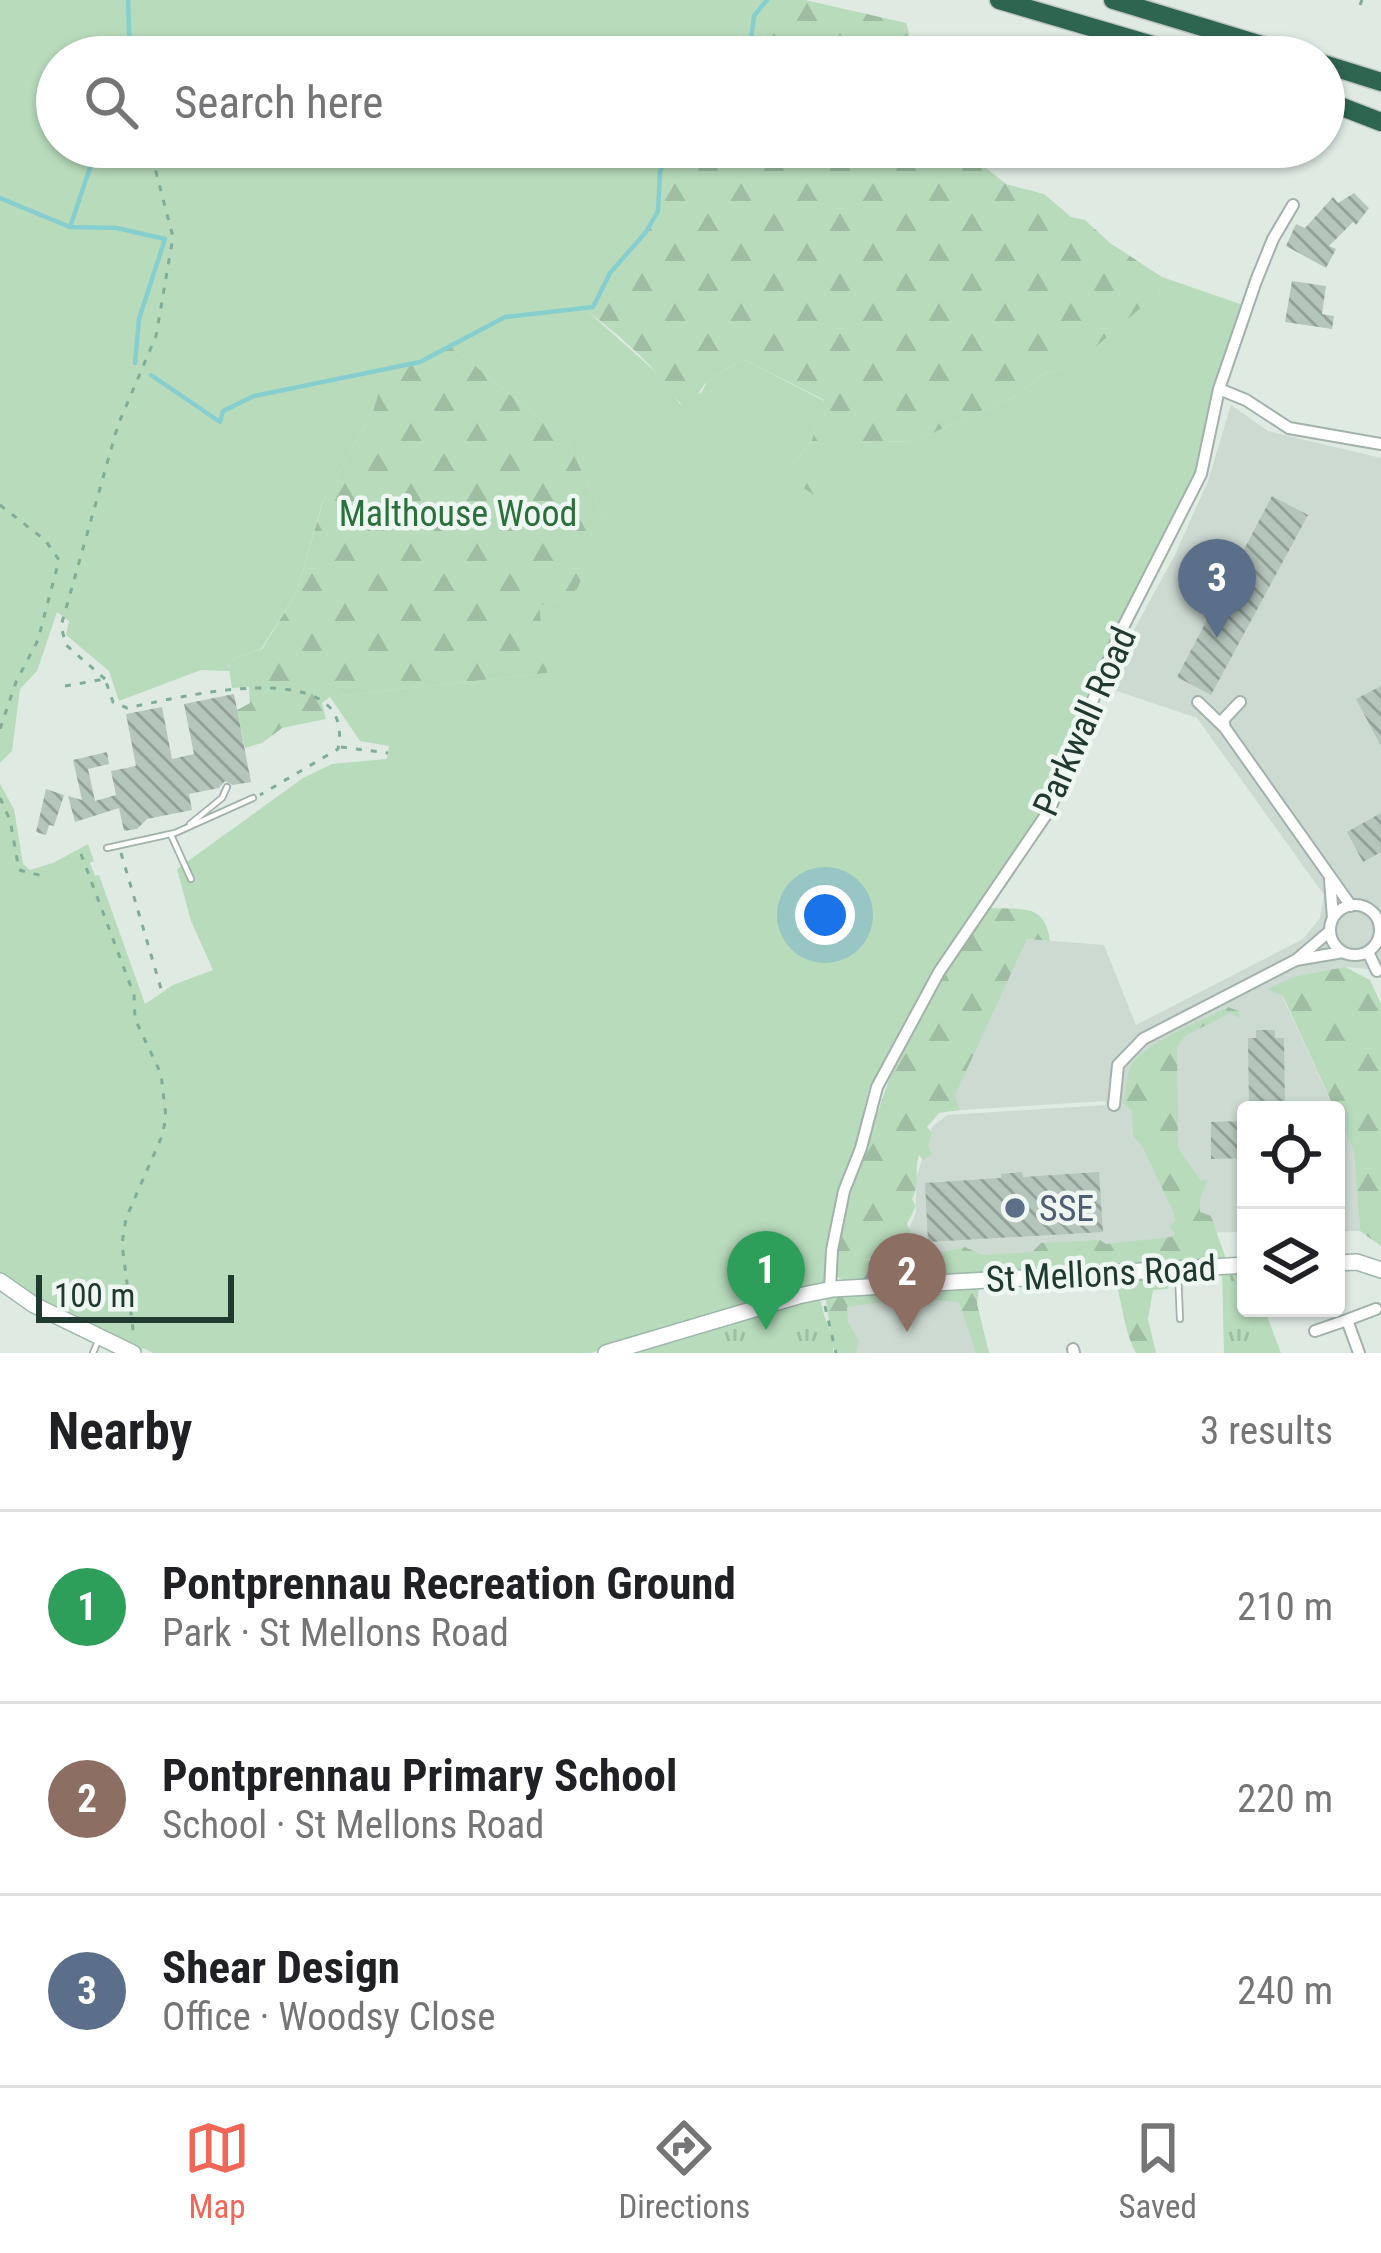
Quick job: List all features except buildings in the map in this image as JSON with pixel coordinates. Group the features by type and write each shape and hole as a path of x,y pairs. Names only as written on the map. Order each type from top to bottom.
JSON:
{"highway":[{"path":"999,0 1122,36"},
{"path":"1113,0 1232,36"},
{"path":"1345,69 1381,79"},
{"path":"1345,105 1381,118"}],"main road":[{"path":"1345,1263 1381,1270"},
{"name":"St Mellons Road","path":"606,1353 827,1297 1237,1265"},
{"path":"0,1281 96,1346 133,1349"}],"street":[{"name":"Parkwall Road","path":"827,1297 844,1191 878,1087 939,972 1050,809 1118,639 1201,474 1219,389 1256,281 1273,239 1294,206"},
{"path":"1219,389 1289,428 1381,444"},
{"path":"1198,702 1225,728 1352,906 1381,905"},
{"path":"1225,728 1223,720 1240,702"},
{"path":"1330,880 1332,940 1343,952"},
{"path":"1114,1105 1115,1073 1131,1047 1297,960 1352,906"},
{"path":"1366,908 1378,918 1380,933 1367,952"},
{"path":"1297,960 1367,952"},
{"path":"1367,952 1377,971"},
{"path":"1315,1330 1376,1309"},
{"path":"1347,1319 1358,1353"}],"lane":[{"path":"182,831 222,798 226,787"},
{"path":"107,848 171,835 253,799"},
{"path":"171,835 191,879"},
{"path":"1178,1268 1180,1319"},
{"path":"1169,1308 1180,1307"}],"path":[{"path":"156,168 173,237 156,336 118,425 61,626 67,645 105,679 112,702 122,708 232,688 296,691 327,707 340,733 339,746 253,799"},
{"path":"0,506 45,540 59,560 38,640 16,682 0,729"},
{"path":"65,686 105,679"},
{"path":"339,746 388,753"},
{"path":"0,798 10,820 19,871 44,875"},
{"path":"119,845 162,992"},
{"path":"80,854 128,979 137,1008 135,1019 166,1094 162,1136 126,1218 122,1244 133,1349"},
{"path":"827,1297 836,1353"}],"shaded area":[{"path":"1231,405 1268,431 1381,458 1381,970 1345,967 1296,976 1278,987 1331,1101 1237,1101 1237,1232 1187,1233 1174,1248 858,1270 901,1248 916,1212 916,1179 932,1127 947,1115 1106,1105 1105,1101 944,1111 1027,939 1104,945 1136,1025 1303,939 1320,918 1324,895 1197,718 1111,689 1126,644 1174,557 1208,481"},
{"path":"1345,1130 1355,1152 1360,1231 1345,1231"},
{"path":"971,1284 986,1353 837,1353 826,1301 830,1295"}],"green space":[{"path":"0,0 767,0 754,17 752,36 36,36 36,168 662,168 658,211 610,273 593,307 585,309 657,373 680,404 743,359 824,401 812,440 794,463 818,497 819,465 848,443 915,441 1018,395 1041,375 1064,367 1113,331 1157,294 1162,277 1243,305 1223,360 1197,469 1090,687 1048,800 929,979 868,1092 856,1147 835,1206 819,1284 591,1353 153,1353 143,1348 133,1353 0,1281 0,784 14,809 23,864 30,870 88,844 94,861 90,863 95,876 99,875 145,1004 173,985 213,970 191,921 177,869 303,778 332,764 387,759 389,746 360,741 330,697 546,673 538,606 564,599 606,523 568,442 452,347 420,362 388,367 373,411 322,503 297,592 261,649 228,661 229,671 201,670 119,701 109,671 66,635 69,621 57,612 37,671 20,689 12,751 0,763"},
{"path":"767,0 805,0 906,23 910,36 752,36 754,16"},
{"path":"662,168 986,168 1006,184 1044,194 1162,277 1157,294 1092,350 1041,375 1018,395 915,441 848,443 819,466 819,498 788,478 812,440 824,400 743,359 707,381 688,408 639,355 583,308 593,307 610,273 658,211"},
{"name":"Malthouse Wood","path":"452,347 568,442 606,523 577,589 564,599 539,606 547,673 330,697 322,703 326,719 282,728 262,743 245,748 237,710 250,703 249,687 232,688 228,661 262,649 297,592 323,501 373,411 387,367 420,362"},
{"path":"990,908 1037,914 1050,941 1027,939 955,1095 960,1110 939,1113 927,1127 932,1133 928,1145 932,1154 923,1160 919,1155 912,1199 916,1206 907,1224 909,1241 864,1261 879,1258 876,1266 909,1263 927,1244 934,1254 965,1247 982,1255 1032,1252 1041,1243 1100,1240 1106,1244 1171,1237 1175,1234 1169,1226 1175,1221 1173,1211 1133,1136 1132,1111 1123,1103 1128,1075 1148,1049 1228,1007 1238,1011 1240,1018 1230,1013 1185,1036 1177,1047 1178,1148 1201,1181 1208,1180 1200,1212 1211,1216 1227,1262 1174,1277 1167,1289 1153,1290 1148,1319 1156,1353 1136,1353 1115,1280 1071,1290 1057,1281 1048,1287 1032,1283 979,1287 977,1304 989,1353 976,1353 959,1302 914,1298 847,1307 848,1322 859,1341 856,1353 836,1353 833,1347 833,1353 788,1353 732,1322 818,1299 830,1331 826,1298 849,1285 838,1277 819,1284 835,1206 846,1208 889,1079 950,966"},
{"path":"1345,967 1370,980 1381,1004 1381,1246 1360,1231 1345,1101 1331,1101 1283,996 1267,989 1296,976"},
{"path":"1222,1270 1237,1271 1237,1317 1267,1317 1281,1353 1224,1353"},
{"path":"810,1298 821,1302 832,1353 628,1353"}],"waterway":[{"path":"128,0 129,36"},
{"path":"752,36 754,16 767,0"},
{"path":"70,227 90,168"},
{"path":"151,375 220,422 223,411 254,396 420,362 505,317 593,307 610,273 658,211 662,168"},
{"path":"0,198 70,227 117,228 165,239 139,319 135,363"}],"place":[{"name":"Shear Design","path":"1217,638"},
{"name":"SSE","path":"1015,1208"},
{"name":"Pontprennau Recreation Ground","path":"766,1330"},
{"name":"Pontprennau Primary School","path":"907,1332"}]}
